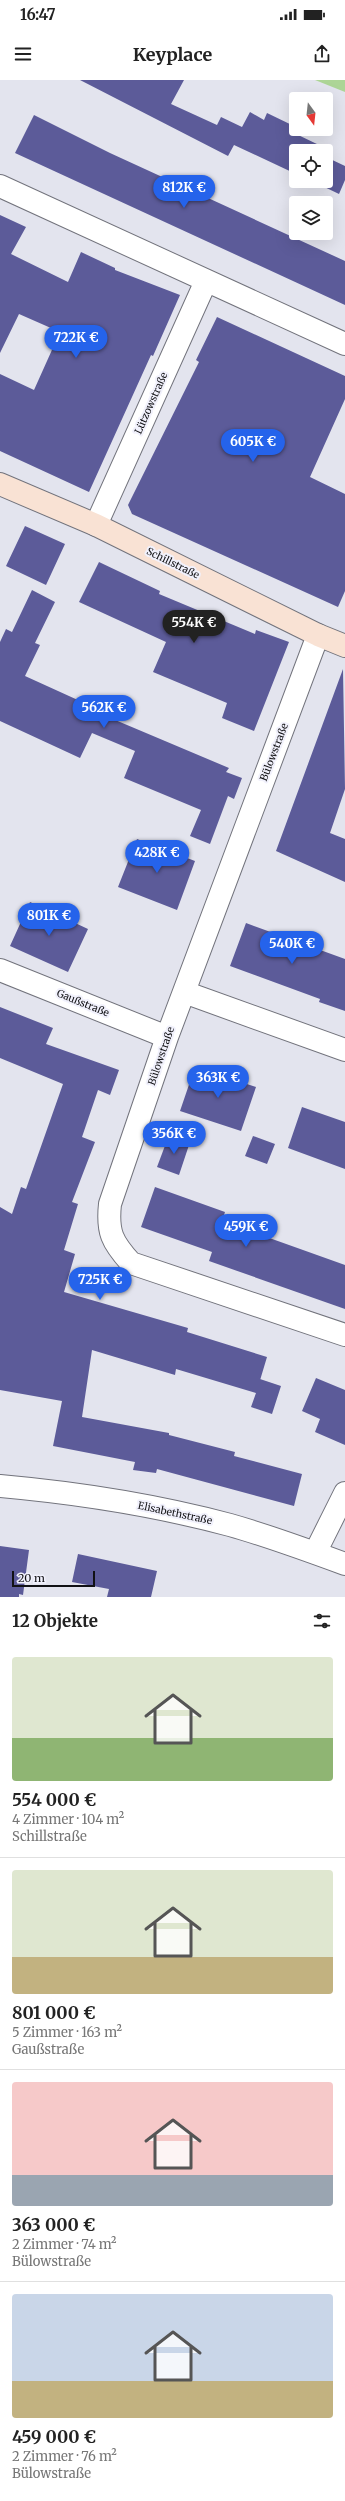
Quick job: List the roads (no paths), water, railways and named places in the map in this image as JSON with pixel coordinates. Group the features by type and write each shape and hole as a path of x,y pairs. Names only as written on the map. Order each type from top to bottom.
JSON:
{"street":[{"path":"0,186 345,344"},
{"name":"Lützowstraße","path":"96,525 206,281"},
{"name":"Schillstraße","path":"0,484 96,525 318,635 345,646"},
{"name":"Bülowstraße","path":"318,635 167,1037 110,1204 110,1232 119,1249 131,1263 345,1335"},
{"name":"Gaußstraße","path":"0,970 167,1037"},
{"path":"184,992 345,1050"},
{"name":"Elisabethstraße","path":"0,1486 58,1492 153,1507 231,1525 345,1564"},
{"path":"315,1553 345,1493"}]}
